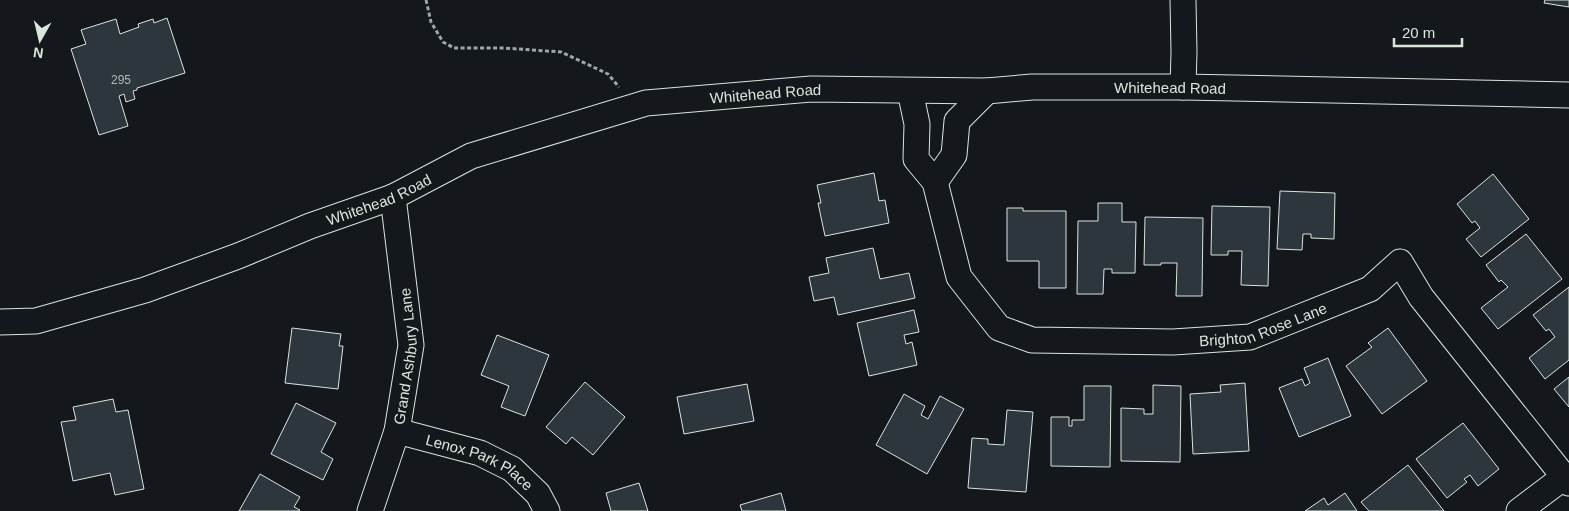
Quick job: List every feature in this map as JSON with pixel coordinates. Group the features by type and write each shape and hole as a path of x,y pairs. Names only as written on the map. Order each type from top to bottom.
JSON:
{"street":[{"path":"1183,0 1183,88"},
{"name":"Whitehead Road","path":"0,322 36,321 145,290 238,256 310,226 393,197 471,156 646,103 811,89 987,91 1032,88 1183,88 1569,95"},
{"name":"Brighton Rose Lane","path":"910,91 917,124 916,159 935,182 959,276 999,328 1032,340 1173,342 1250,338 1370,289 1400,262 1421,297 1567,480"},
{"path":"935,182 954,155 957,121 987,91"},
{"name":"Grand Ashbury Lane","path":"370,511 397,431 411,345 393,197"},
{"name":"Lenox Park Place","path":"397,431 480,453 512,469 538,494 547,511"},
{"path":"1519,511 1567,480"}],"path":[{"path":"426,0 431,22 443,42 454,48 504,48 562,52 608,74 622,91"}],"building":[{"path":"1545,0 1569,0 1569,7 1544,3"},
{"path":"167,18 185,73 137,88 137,90 133,91 135,99 126,102 124,94 119,96 128,126 99,135 71,49 86,44 81,30 116,19 120,34 139,27 138,24 153,19 154,23"},
{"path":"874,173 879,201 885,200 889,223 825,236 818,203 821,203 817,185"},
{"path":"1493,174 1529,219 1481,257 1466,239 1480,228 1475,221 1472,223 1457,204"},
{"path":"1280,191 1335,193 1334,239 1311,238 1311,234 1303,234 1302,250 1277,249"},
{"path":"1098,203 1122,203 1122,222 1136,222 1135,273 1112,273 1112,269 1104,269 1103,294 1077,294 1078,221 1098,221"},
{"path":"1212,206 1270,207 1268,286 1241,285 1242,251 1228,251 1228,255 1211,255"},
{"path":"1007,208 1023,208 1023,211 1066,211 1066,288 1039,288 1039,261 1007,261"},
{"path":"1145,217 1203,218 1202,296 1176,296 1177,263 1144,265"},
{"path":"1526,234 1562,279 1498,329 1481,308 1508,287 1501,280 1499,282 1486,265"},
{"path":"873,248 880,279 909,273 915,298 838,315 834,297 814,301 809,277 829,273 826,258"},
{"path":"1569,287 1569,360 1545,379 1529,358 1555,337 1549,329 1546,331 1533,315"},
{"path":"914,310 919,332 904,335 906,344 912,342 917,365 869,376 857,323"},
{"path":"292,328 341,334 339,346 343,346 338,389 285,383"},
{"path":"1388,328 1427,381 1382,414 1346,366 1372,347 1368,343"},
{"path":"497,335 549,355 525,416 501,407 509,386 481,375"},
{"path":"1328,358 1351,416 1299,437 1279,388 1302,379 1305,386 1310,383 1304,368"},
{"path":"1569,377 1569,407 1554,389"},
{"path":"585,382 625,417 593,455 572,437 566,444 546,427"},
{"path":"1245,383 1249,451 1193,454 1190,394 1221,392 1220,385"},
{"path":"747,384 754,421 684,434 677,397"},
{"path":"1153,385 1181,386 1180,462 1121,461 1121,408 1144,409 1144,414 1153,414"},
{"path":"1084,386 1111,386 1110,467 1051,466 1051,417 1069,417 1069,426 1072,426 1072,420 1084,420"},
{"path":"904,394 925,406 921,415 928,419 940,396 964,409 927,474 876,445"},
{"path":"113,399 116,412 128,410 144,489 115,495 110,473 73,481 61,422 76,420 73,407"},
{"path":"296,403 336,423 321,452 333,459 323,480 271,454"},
{"path":"1007,410 1033,412 1026,492 968,488 972,438 988,439 988,444 1004,445"},
{"path":"1463,423 1499,469 1478,486 1470,475 1464,479 1467,482 1447,498 1416,459"},
{"path":"1408,465 1444,511 1369,511 1361,502"},
{"path":"260,474 300,497 294,507 300,510 239,511"},
{"path":"639,483 648,511 611,511 606,493"},
{"path":"781,493 786,511 742,511 740,505"},
{"path":"1345,493 1357,511 1305,511 1324,498 1328,505"}]}
